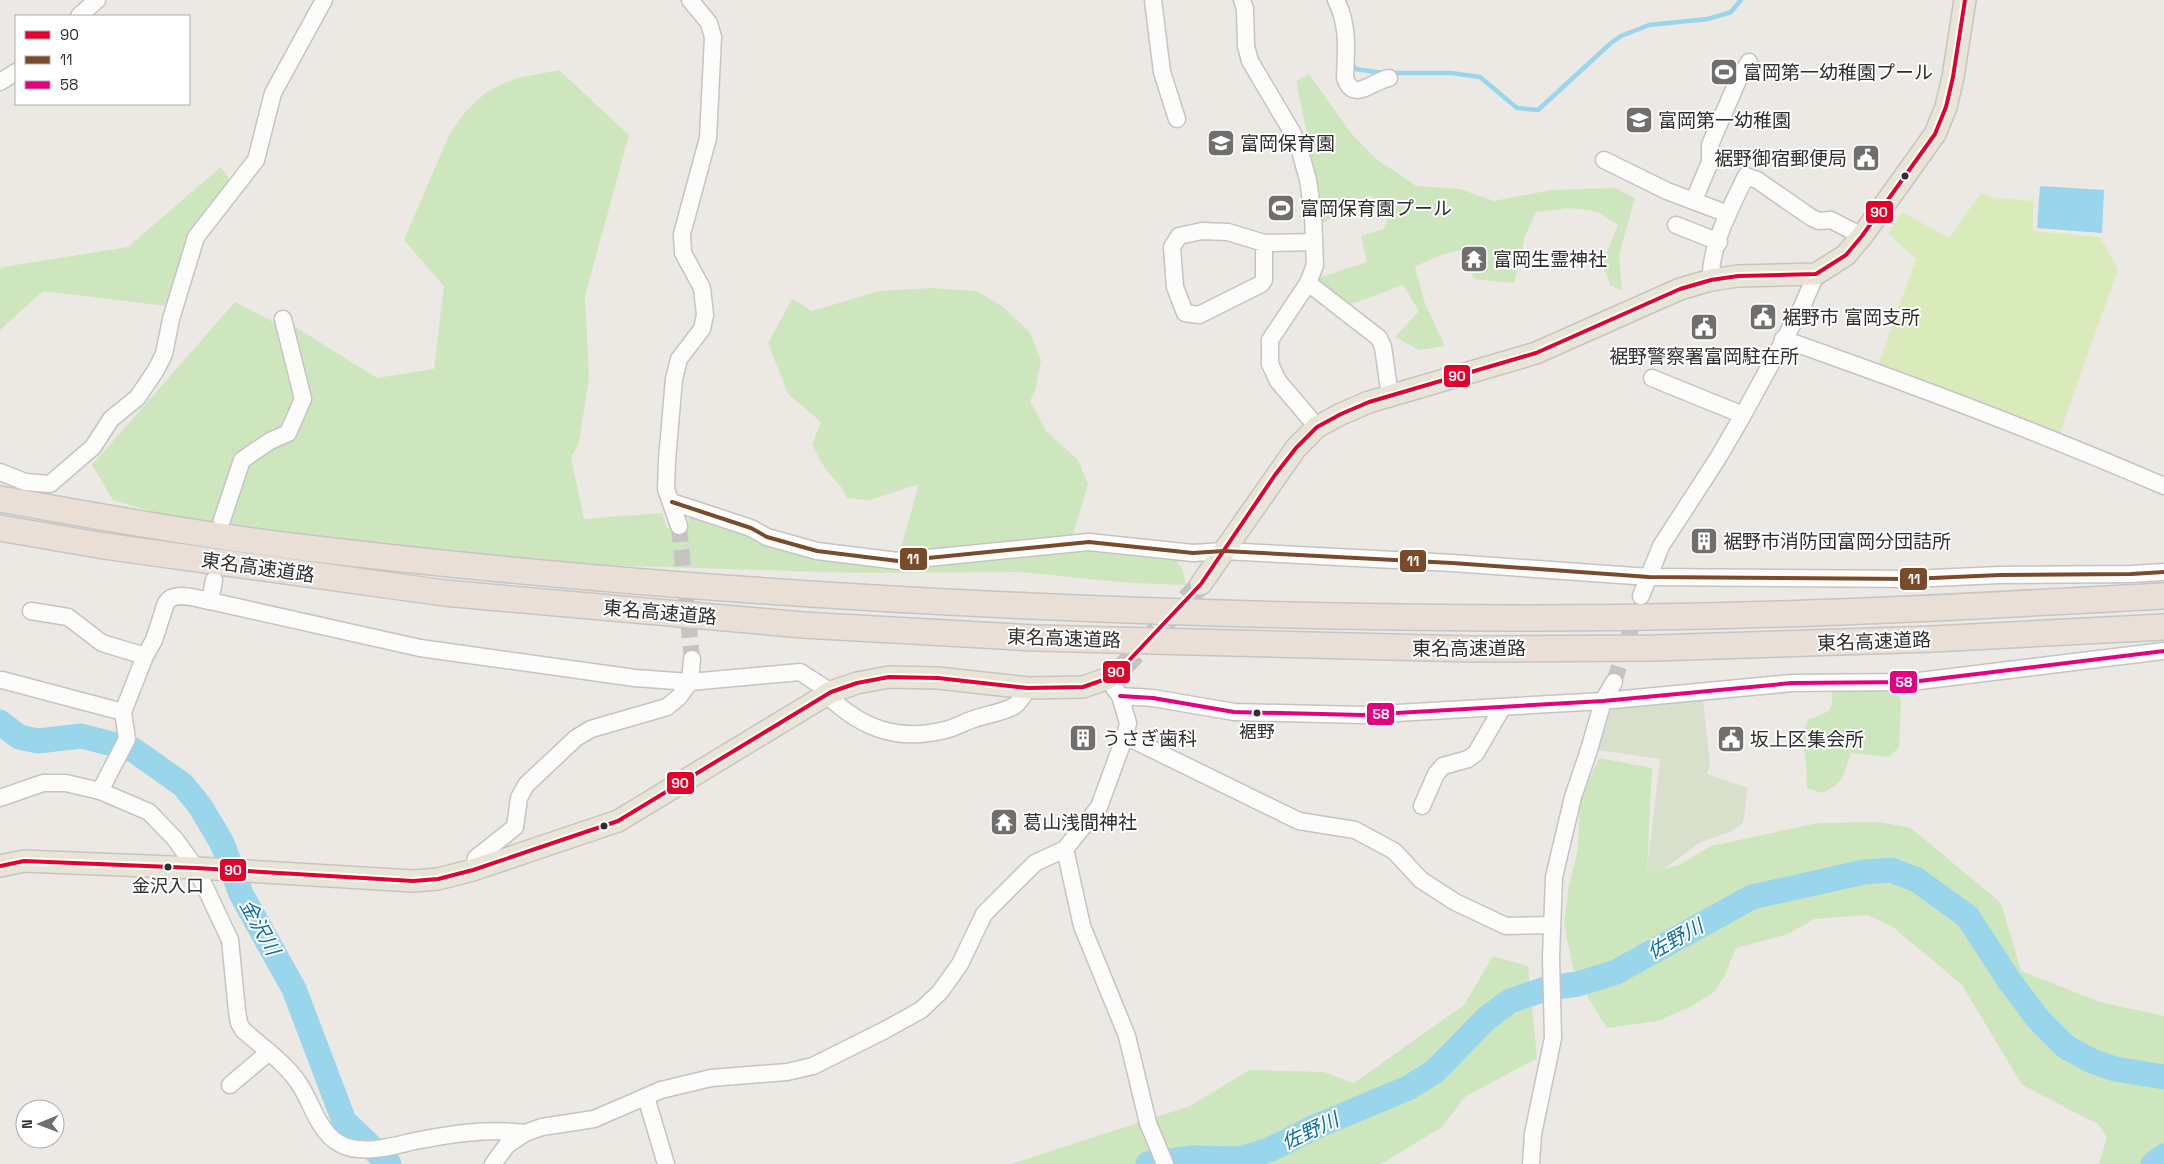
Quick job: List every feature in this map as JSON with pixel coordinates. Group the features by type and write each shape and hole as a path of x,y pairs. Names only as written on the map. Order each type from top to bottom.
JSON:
{"highway":[{"name":"東名高速道路","path":"0,499 285,545 473,566 735,590 1142,611 1504,618 1706,616 1929,609 2164,596"},
{"name":"東名高速道路","path":"0,528 124,549 444,593 803,625 1035,638 1472,649 1655,648 1933,639 2164,627"}],"main road":[{"path":"1201,584 1275,475 1296,448 1317,428 1341,414 1390,396 1536,353 1680,289 1711,280 1738,276 1816,274 1846,255 1862,236 1935,134 1946,107 1953,77 1961,15 1965,0"},
{"path":"0,866 24,861 196,868 413,881 438,879 473,870 618,821 829,694 857,683 888,677 938,678 1028,688 1083,687 1113,674"}],"street":[{"path":"81,15 97,0"},
{"path":"0,472 25,482 50,484 93,447 111,419 137,398 164,354 171,318 196,237 256,160 273,93 324,0"},
{"path":"679,526 666,489 674,379 679,359 702,329 705,315 702,288 682,253 682,234 708,138 713,37 709,23 690,0"},
{"path":"1153,0 1162,72 1177,119"},
{"path":"1242,0 1245,9 1246,46 1250,61 1292,132 1299,148 1308,180 1314,215 1315,265 1308,283 1270,340 1270,364 1278,381 1317,428"},
{"path":"1336,0 1346,32 1345,78 1347,85 1351,89 1362,90 1380,79 1389,78"},
{"path":"1694,200 1710,162 1710,145 1738,80 1749,62"},
{"path":"0,82 15,73"},
{"path":"1604,160 1667,191 1728,214"},
{"path":"1711,280 1710,267 1728,214 1746,176 1756,180 1812,218 1819,221 1831,220 1862,236"},
{"path":"1676,226 1719,242"},
{"path":"1264,243 1264,280 1261,284 1199,315 1185,313 1175,287 1172,247 1179,236 1202,232 1228,232 1264,243 1314,242"},
{"path":"1641,596 1661,546 1718,458 1743,415 1802,306 1816,274"},
{"path":"1308,283 1379,338 1383,347 1390,396"},
{"path":"222,520 242,460 270,441 288,433 303,399 283,319"},
{"path":"1783,339 1876,372 2091,454 2164,486"},
{"path":"1652,378 1743,415"},
{"path":"672,502 751,528 767,537 817,551 898,561 1089,542 1193,553 1224,551 1452,563 1649,577 1910,579 2000,575 2164,572"},
{"path":"210,601 214,580"},
{"path":"100,791 127,739 124,712 170,598 175,596 210,601 420,648 635,678 690,682 800,672 829,694 844,712 886,732 913,733 946,730 972,719 1015,706 1028,688"},
{"path":"31,611 68,617 102,643 145,656"},
{"path":"1120,696 1153,698 1234,712 1362,715 1603,701 1792,683 1910,682 2164,652"},
{"path":"473,870 476,858 515,827 519,798 526,785 576,738 604,725 667,707 679,697 690,682 692,659"},
{"path":"493,1164 507,1145 525,1133 542,1127 594,1119 661,1090 711,1078 787,1072 813,1066 922,1010 940,992 960,964 984,914 1034,863 1065,849 1099,807 1128,724 1113,674"},
{"path":"2,680 124,712"},
{"path":"1531,1164 1533,1134 1553,1038 1551,957 1554,877 1573,796 1603,701 1614,682"},
{"path":"1422,806 1436,774 1443,766 1468,759 1476,753 1502,708"},
{"path":"1125,736 1299,821 1355,830 1394,851 1421,880 1455,902 1506,926 1552,925"},
{"path":"3,793 43,783 66,783 100,791 149,812 175,839 196,868 199,878 230,940 239,1023 243,1030 286,1068 298,1082 326,1132 336,1141 348,1148 360,1150 381,1148 437,1137 500,1130 525,1133"},
{"path":"1065,849 1082,926 1127,1036 1148,1123 1165,1164"},
{"path":"230,1085 268,1052"},
{"path":"646,1097 666,1164"}],"green space":[{"path":"559,70 629,135 585,296 589,377 579,442 571,458 584,519 662,513 667,528 688,530 689,517 896,565 919,484 870,500 847,498 842,488 826,470 812,445 821,422 788,394 768,343 792,299 812,311 879,291 931,288 976,291 1002,306 1030,333 1041,360 1035,391 1030,401 1046,431 1078,460 1088,484 1069,548 1174,554 1183,571 1186,585 1131,583 1020,572 860,573 527,563 208,528 113,500 92,465 235,302 277,324 283,319 377,378 434,369 444,286 404,240 447,140 458,122 472,105 497,86 526,76"},
{"path":"1309,74 1351,133 1375,158 1416,186 1460,189 1494,201 1551,190 1615,188 1635,198 1619,255 1622,291 1611,286 1602,265 1618,224 1595,211 1568,208 1536,212 1525,236 1514,283 1474,279 1470,269 1481,267 1482,248 1447,253 1415,267 1425,304 1445,346 1419,350 1395,337 1419,311 1403,285 1349,305 1316,279 1367,262 1361,236 1383,229 1393,209 1369,195 1323,223 1296,81"},
{"path":"221,167 230,180 190,241 167,306 43,291 0,330 0,269 128,247"},
{"path":"1981,193 1995,198 2033,201 2033,231 2100,237 2118,269 2059,435 1879,363 1916,259 1888,234 1902,212 1949,238"},
{"path":"1831,685 1897,686 1901,702 1899,747 1889,757 1851,753 1839,782 1821,793 1807,788 1802,735 1808,720 1830,709 1832,700"},
{"path":"1702,691 1710,765 1707,774 1748,788 1743,823 1732,831 1699,843 1664,869 1647,870 1660,759 1598,750 1613,707"},
{"path":"1599,758 1652,768 1647,870 1664,869 1679,865 1711,846 1818,823 1879,822 1911,828 2001,903 2021,971 2100,1002 2164,1016 2164,1164 2099,1164 2107,1137 2098,1124 2022,1085 1962,985 1893,927 1868,915 1814,919 1788,934 1736,948 1724,977 1714,992 1688,1008 1657,1021 1607,1028 1575,977 1564,925 1569,885 1578,849 1580,800"},
{"path":"1493,956 1528,966 1537,1058 1465,1097 1442,1127 1381,1164 1011,1164 1190,1106 1249,1070 1324,1072 1354,1083 1464,1005"}],"water":[{"name":"富岡第一幼稚園プール","path":"1734,64 1734,78 1715,80 1714,66"},
{"path":"2040,186 2104,190 2102,233 2037,228"},
{"name":"富岡保育園プール","path":"1274,198 1293,207 1288,219 1269,210"}],"waterway":[{"path":"1391,73 1451,73 1480,77 1517,108 1538,110 1621,36 1649,25 1708,19 1731,12 1741,0"},
{"path":"1352,62 1355,69 1384,73"},
{"name":"金沢川","path":"0,722 19,737 38,741 81,736 132,749 183,785 200,806 222,843 241,894 294,989 344,1121 389,1164"},
{"name":"佐野川","path":"1148,1164 1192,1158 1241,1159 1269,1150 1315,1127 1408,1088 1434,1072 1487,1018 1510,1001 1548,988 1578,984 1616,972 1752,897 1864,872 1891,870 1917,880 1968,917 2008,979 2038,1019 2066,1047 2092,1061 2115,1069 2164,1077"},
{"path":"2153,1164 2164,1156"}],"tunnel":[{"path":"679,526 692,659"},
{"path":"1121,669 1201,584"},
{"path":"1614,682 1637,610"}],"transit line":[{"name":"90","path":"0,866 24,861 196,868 413,881 438,879 473,870 618,821 831,692 857,683 889,677 938,678 1028,688 1083,687 1106,679 1121,669 1201,584 1275,475 1296,448 1317,427 1369,402 1536,353 1680,289 1711,280 1738,276 1816,274 1846,255 1862,236 1935,134 1946,107 1953,77 1965,0"},
{"name":"11","path":"672,502 751,528 767,537 817,551 898,561 1089,542 1193,553 1224,551 1452,563 1649,577 1910,579 2000,575 2164,572"},
{"name":"58","path":"1120,696 1153,698 1234,712 1362,715 1603,701 1792,683 1911,682 2164,651"}],"place":[{"name":"富岡第一幼稚園プール","path":"1724,72"},
{"name":"富岡第一幼稚園","path":"1639,120"},
{"name":"富岡保育園","path":"1221,143"},
{"name":"裾野御宿郵便局","path":"1866,158"},
{"name":"富岡保育園プール","path":"1281,208"},
{"name":"富岡生霊神社","path":"1474,259"},
{"name":"裾野市 富岡支所","path":"1763,317"},
{"name":"裾野警察署富岡駐在所","path":"1704,327"},
{"name":"裾野市消防団富岡分団詰所","path":"1704,541"},
{"name":"裾野","path":"1257,713"},
{"name":"うさぎ歯科","path":"1083,738"},
{"name":"坂上区集会所","path":"1731,739"},
{"name":"葛山浅間神社","path":"1004,822"},
{"name":"金沢入口","path":"168,867"}]}
